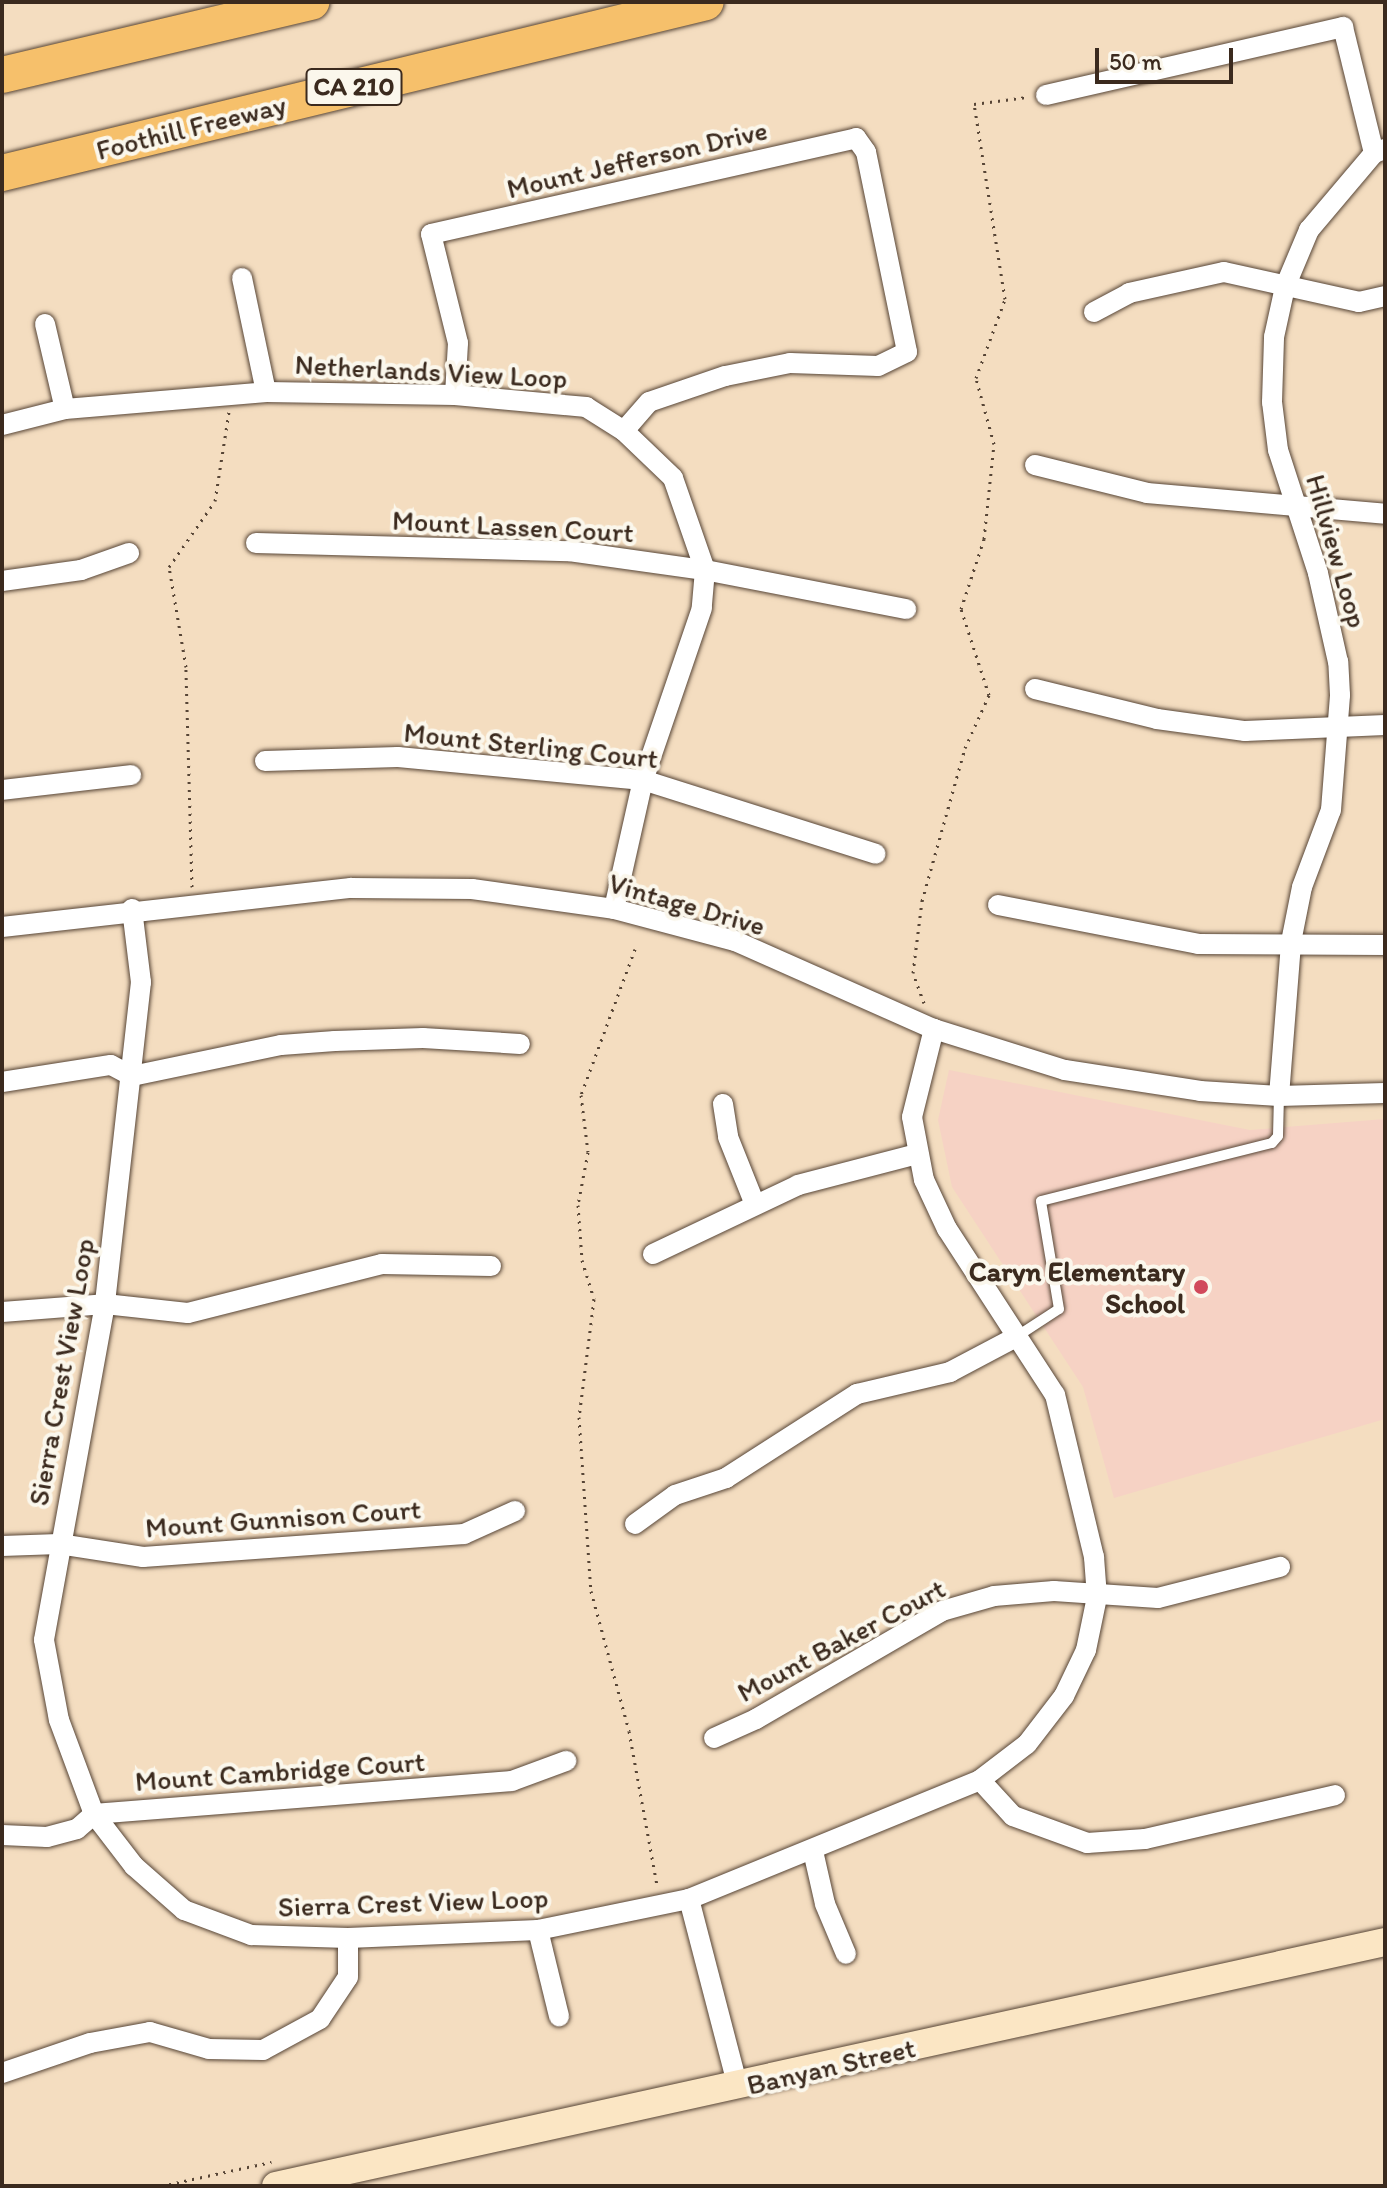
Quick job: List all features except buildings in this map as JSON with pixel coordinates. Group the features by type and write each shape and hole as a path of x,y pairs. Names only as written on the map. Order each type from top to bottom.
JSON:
{"highway":[{"path":"2,75 312,2"},
{"name":"Foothill Freeway","path":"2,173 706,2"}],"main road":[{"name":"Banyan Street","path":"276,2186 738,2087 1385,1942"}],"street":[{"path":"1046,95 1343,27 1379,151"},
{"name":"Mount Jefferson Drive","path":"455,395 458,343 431,234 856,138 866,152 907,352 878,366 790,363 725,376 649,402 624,431"},
{"name":"Hillview Loop","path":"1279,1096 1291,942 1302,887 1331,810 1339,726 1338,662 1297,508 1278,450 1272,402 1274,337 1285,287 1309,230 1379,151"},
{"path":"1094,312 1129,293 1224,272 1359,302 1385,296"},
{"path":"242,278 266,392"},
{"path":"45,324 65,409"},
{"name":"Netherlands View Loop","path":"2,425 65,409 266,392 455,395 586,407 624,431 673,478 705,570 702,608 643,780 614,909"},
{"path":"1035,465 1147,493 1385,514"},
{"name":"Mount Lassen Court","path":"256,543 569,551 705,570 906,609"},
{"path":"2,581 81,570 129,553"},
{"path":"1035,689 1157,719 1245,731 1385,725"},
{"name":"Mount Sterling Court","path":"265,761 398,757 643,780 876,854"},
{"path":"2,790 131,775"},
{"name":"Vintage Drive","path":"2,927 132,909 351,888 472,889 614,909 735,941 934,1029 1065,1070 1200,1091 1279,1096 1385,1093"},
{"path":"998,905 1198,944 1291,942 1385,945"},
{"name":"Sierra Crest View Loop","path":"132,909 141,982 105,1304 44,1640 59,1720 94,1814 134,1866 184,1910 251,1935 348,1938 538,1930 689,1899 813,1851 980,1780 1027,1744 1064,1696 1086,1650 1097,1597 1094,1557 1055,1395 932,1203 917,1154 912,1117 934,1029"},
{"path":"2,1082 111,1065 132,1076 281,1045 423,1038 520,1044"},
{"path":"723,1104 728,1137 754,1202"},
{"path":"653,1254 754,1202 843,1170 917,1154"},
{"path":"2,1312 105,1304 188,1313 382,1264 491,1266"},
{"path":"635,1524 675,1495 726,1478 857,1394 950,1372 1016,1337"},
{"name":"Mount Gunnison Court","path":"2,1546 59,1544 143,1557 464,1534 515,1511"},
{"name":"Mount Baker Court","path":"714,1738 756,1719 942,1611 994,1596 1054,1591 1097,1597 1158,1598 1280,1567"},
{"name":"Mount Cambridge Court","path":"2,1835 47,1837 77,1829 94,1814 512,1781 566,1761"},
{"path":"980,1780 1013,1816 1087,1843 1145,1839 1335,1795"},
{"path":"813,1851 825,1904 846,1954"},
{"path":"689,1899 738,2087"},
{"path":"538,1930 559,2016"},
{"path":"2,2073 90,2043 150,2032 209,2049 263,2050 320,2019 348,1977 348,1938"}],"lane":[{"path":"1016,1337 1059,1309 1041,1201 1272,1143 1278,1136 1279,1096"}],"path":[{"path":"934,1029 913,973 922,901 965,748 989,695 961,609 984,539 994,444 976,378 1005,299 974,104 1046,95"},
{"path":"192,903 192,755 186,667 169,567 215,501 232,395"},
{"path":"635,949 581,1095 588,1152 578,1205 582,1260 594,1299 579,1417 591,1591 629,1731 660,1905"}],"shaded area":[{"name":"Caryn Elementary School","path":"949,1070 1250,1130 1385,1119 1385,1419 1114,1498 1083,1387 952,1187 938,1120"}],"place":[{"name":"Caryn Elementary School","path":"1201,1287"}]}
